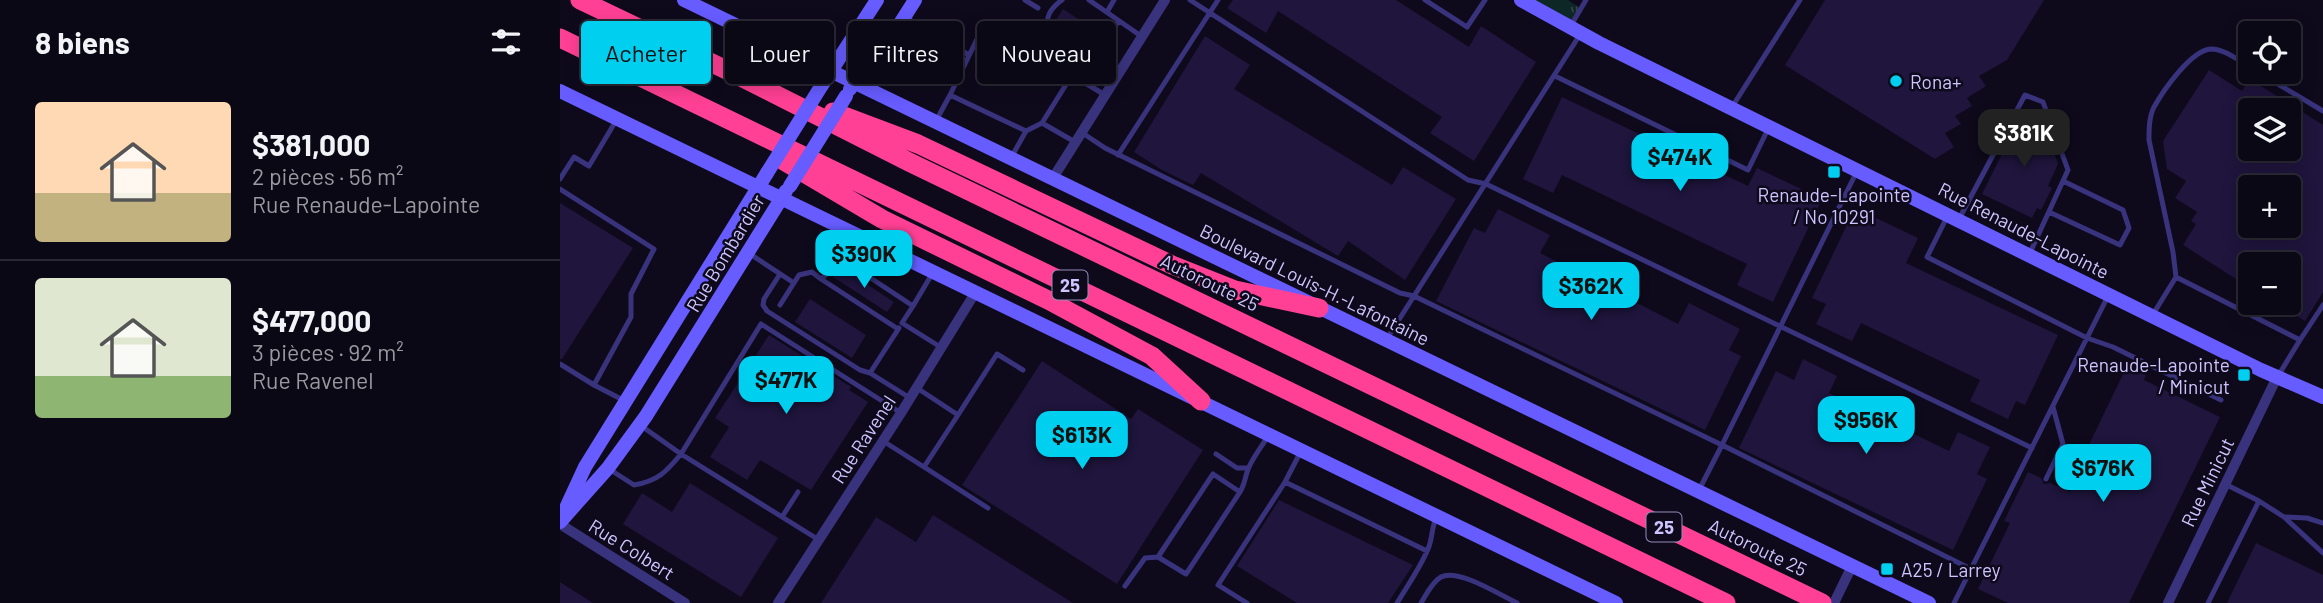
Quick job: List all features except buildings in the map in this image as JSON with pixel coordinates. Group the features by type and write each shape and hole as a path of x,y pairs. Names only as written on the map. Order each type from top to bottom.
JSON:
{"highway":[{"name":"Autoroute 25","path":"580,0 725,69"},
{"name":"25","path":"560,38 581,48"},
{"path":"654,84 882,219 1059,305 1152,356 1201,401"},
{"name":"25","path":"655,84 1726,603"},
{"name":"Autoroute 25","path":"755,84 909,162 1822,603"},
{"path":"761,84 918,144 1120,241 1210,280 1235,290 1319,308"}],"main road":[{"name":"Boulevard Louis-H.-Lafontaine","path":"684,0 728,21"},
{"name":"Rue Bombardier","path":"834,68 877,0"},
{"name":"Rue Bombardier","path":"902,21 915,0"},
{"name":"Rue Renaude-Lapointe","path":"1521,0 1576,30 2109,295 2323,397"},
{"name":"Rue Bombardier","path":"560,522 585,467 823,84"},
{"name":"Rue Bombardier","path":"560,522 608,468 640,425 854,84"},
{"name":"Boulevard Louis-H.-Lafontaine","path":"859,84 1929,603"},
{"path":"561,95 617,119 1616,603"}],"street":[{"path":"1053,178 1165,0"},
{"name":"Rue Ravenel","path":"778,603 884,441 975,293"},
{"name":"Rue Minicut","path":"2168,603 2277,377"},
{"name":"Rue Colbert","path":"560,522 685,603"},
{"path":"1834,603 1852,566"}],"lane":[{"path":"1025,0 1038,8"},
{"path":"1062,0 1047,15 1046,25 1049,32 1086,55 1095,52 1119,21"},
{"path":"1089,0 1142,37"},
{"path":"1107,12 1114,0"},
{"path":"1189,0 1468,180 1486,184 2032,448"},
{"path":"1118,155 1218,0"},
{"path":"1425,0 1467,27 1485,0"},
{"path":"1386,340 1555,76 1586,0"},
{"path":"1732,107 1800,0"},
{"path":"905,17 969,55"},
{"path":"936,122 977,39"},
{"path":"2152,316 2176,276 2149,139 2148,126 2153,109 2183,67 2196,55 2210,49 2228,54 2238,60"},
{"path":"1555,76 1748,170 1770,126"},
{"path":"1011,158 1026,131 1042,122 1066,84"},
{"path":"1087,84 1105,95"},
{"path":"2278,84 2323,111"},
{"path":"950,95 1026,131"},
{"path":"2029,255 2068,170 2043,103 2025,95 1954,217 1927,257 2087,338 2113,347 2221,400"},
{"path":"560,179 574,158 589,166 617,119"},
{"path":"1042,122 1118,155 1400,293 1414,296 1971,569"},
{"path":"1698,491 1858,169"},
{"path":"2049,212 2120,245 2129,228 2123,210 2063,181"},
{"path":"560,189 654,249 631,294 631,317 594,385"},
{"path":"848,263 861,237"},
{"path":"748,253 794,283"},
{"path":"821,279 843,260 913,306"},
{"path":"780,305 799,275 812,272 898,329"},
{"path":"870,373 933,273"},
{"path":"780,274 764,299 763,305 767,311 910,398"},
{"path":"2176,276 2300,340"},
{"path":"1954,603 2109,295"},
{"path":"2277,377 2323,304"},
{"path":"902,323 942,348"},
{"path":"608,468 634,485 665,473 681,454 761,324 901,413"},
{"path":"924,467 997,354 1023,370"},
{"path":"560,364 625,401"},
{"path":"917,388 958,415"},
{"path":"2046,479 2063,444 2053,407"},
{"path":"640,425 681,454 819,540"},
{"path":"1125,586 1145,558 1158,557 1186,574 1240,492 1246,481 1248,468 1268,435"},
{"path":"884,441 988,508"},
{"path":"1247,603 1218,585 1285,482 1301,451"},
{"path":"1216,454 1237,468 1248,468"},
{"path":"1158,557 1213,474 1240,492"},
{"path":"1285,482 1427,551"},
{"path":"2225,484 2284,517 2323,553"},
{"path":"782,517 798,492"},
{"path":"2208,603 2259,501"},
{"path":"1397,603 1421,565 1430,545 1432,527 1437,516"},
{"path":"2284,517 2307,518 2323,523"},
{"path":"1421,603 1436,580 1451,574 1517,603"}],"green space":[{"path":"1523,0 1568,0 1581,9 1570,27"}],"place":[{"name":"Rona+","path":"1896,81"},
{"name":"Renaude-Lapointe / No 10291","path":"1834,172"},
{"name":"Renaude-Lapointe / Minicut","path":"2244,375"},
{"name":"A25 / Larrey","path":"1887,569"}]}
